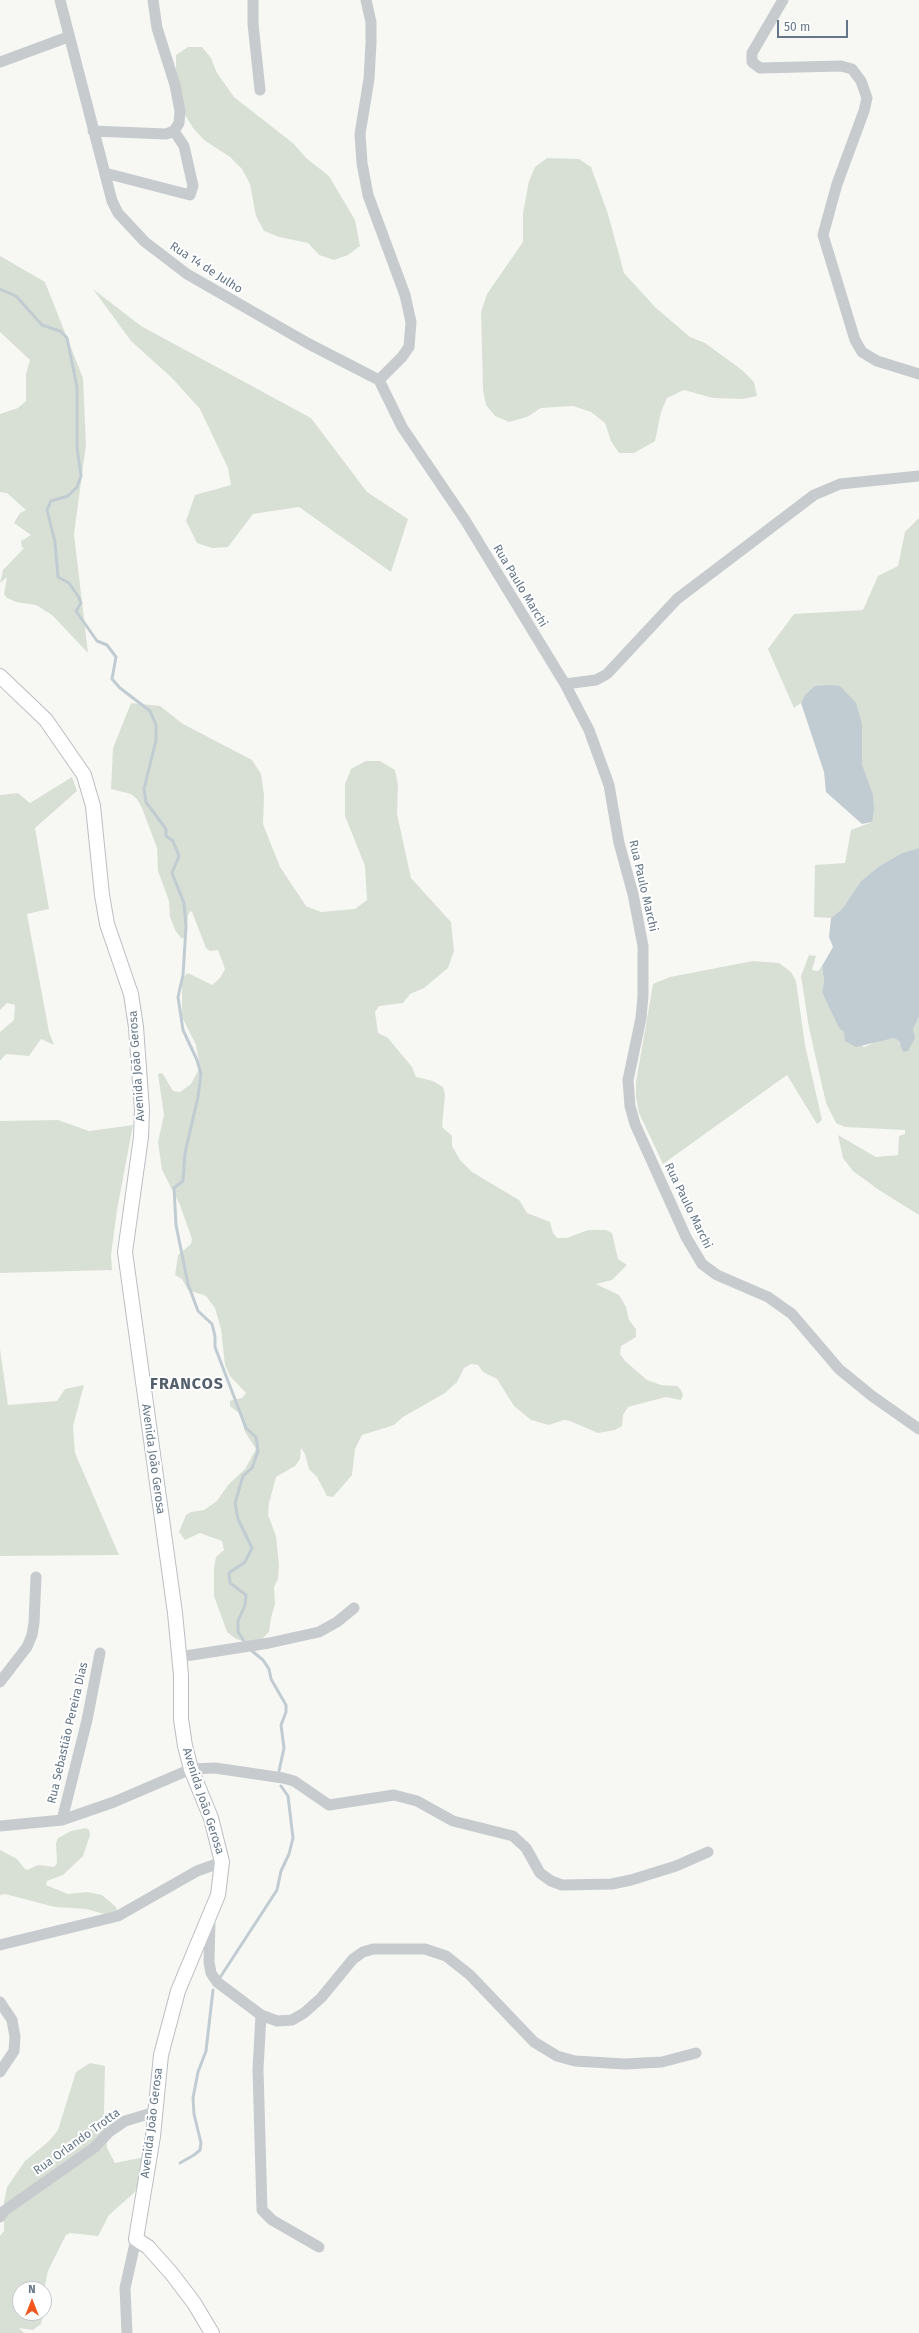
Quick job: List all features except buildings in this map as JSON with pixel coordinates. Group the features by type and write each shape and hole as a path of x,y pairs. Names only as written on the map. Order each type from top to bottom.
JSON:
{"main road":[{"name":"Avenida João Gerosa","path":"0,676 46,720 84,775 93,806 102,895 107,924 131,994 142,1110 141,1137 125,1252 175,1613 179,1657 181,1718 191,1769 211,1818 222,1862 218,1895 170,2015 161,2055 155,2112 136,2239"},
{"path":"136,2239 148,2247 172,2274 194,2303 212,2333"}],"street":[{"name":"Rua 14 de Julho","path":"60,0 68,37 106,174 112,201 118,213 145,242 167,261 248,311 379,380"},
{"path":"93,131 166,134 174,131 179,123 180,111 175,85 157,28 153,0"},
{"path":"253,0 253,24 260,90"},
{"path":"366,0 371,22 371,43 369,79 360,134 362,163 368,195 405,295 411,322 409,347 402,357 379,380"},
{"path":"783,0 752,53 752,62 760,68 840,66 852,69 861,81 867,98 864,111 837,184 823,235 855,340 862,352 877,361 919,374"},
{"path":"0,62 68,37"},
{"path":"106,174 190,195 193,192 184,146 174,131"},
{"name":"Rua Paulo Marchi","path":"379,380 413,445 465,520 565,684 589,730 609,785 619,843 633,894 643,946 643,996 641,1018 628,1080 630,1106 635,1124 686,1237 702,1264 717,1275 768,1297 792,1314 840,1369 872,1396 919,1429"},
{"path":"565,684 596,680 607,674 676,598 814,494 840,484 919,476"},
{"path":"0,1682 27,1647 32,1635 36,1577"},
{"path":"179,1657 269,1643 319,1632 337,1622 354,1608"},
{"name":"Rua Sebastião Pereira Dias","path":"62,1820 87,1720 100,1653"},
{"path":"0,1826 62,1820 114,1802 191,1769 215,1768 294,1781 329,1805 394,1796 410,1798 453,1821 513,1836 526,1848 540,1873 550,1881 562,1885 612,1884 631,1880 676,1866 708,1852"},
{"path":"0,1946 118,1916 197,1871 222,1862"},
{"path":"210,1915 209,1962 211,1973 216,1982 226,1991 261,2015 277,2021 292,2020 304,2013 321,1998 353,1959 363,1952 373,1949 425,1949 446,1956 470,1975 534,2042 557,2056 575,2061 625,2064 662,2062 696,2053"},
{"path":"0,2002 12,2020 15,2037 14,2051 4,2061 0,2072"},
{"path":"261,2015 258,2069 262,2210 272,2220 319,2247"},
{"name":"Rua Orlando Trotta","path":"0,2217 16,2202 95,2147 109,2132 125,2121 155,2112"},
{"path":"127,2333 125,2288 136,2239"}],"shaded area":[{"path":"188,47 202,47 211,58 217,73 234,97 294,144 306,158 329,176 355,220 360,246 348,255 334,260 319,255 308,243 279,237 264,231 256,216 250,184 242,169 230,157 204,140 193,128 184,113 176,84 176,55"},
{"path":"547,158 579,159 591,167 608,214 624,273 656,308 690,337 705,343 742,370 754,382 757,396 742,399 713,398 684,390 667,398 661,412 655,441 634,453 619,453 611,441 605,423 591,412 573,406 541,408 527,417 509,422 495,416 486,405 483,390 481,312 487,294 523,242 523,213 529,181 535,167"},
{"path":"0,256 45,282 83,378 86,445 74,534 88,653 52,615 36,605 16,602 7,598 4,594 7,577 0,583 3,570 25,547 22,548 21,541 31,535 14,523 20,513 26,510 7,493 0,492 0,414 18,408 26,401 26,374 30,360 0,332"},
{"path":"93,289 141,326 311,418 367,492 408,519 391,572 299,507 253,514 228,547 212,548 197,543 186,521 195,495 231,485 228,468 200,409 172,378 131,341"},
{"path":"919,518 919,848 902,853 878,867 861,881 842,909 831,918 814,917 815,865 845,863 851,830 872,822 872,795 862,764 862,724 808,693 801,703 794,708 768,649 794,614 863,610 878,576 898,566 905,532"},
{"path":"815,686 840,686 856,703 862,724 862,764 873,795 874,810 872,822 862,824 826,792 824,772 801,703 805,695"},
{"path":"131,703 160,706 183,724 252,760 261,774 264,795 263,824 280,867 306,906 321,912 355,909 367,900 365,866 345,816 345,784 351,769 366,761 380,761 395,770 398,785 397,814 411,878 451,922 454,951 448,968 424,988 410,994 403,1003 379,1006 375,1012 378,1033 388,1038 412,1067 416,1077 433,1081 443,1087 445,1095 442,1127 452,1136 452,1146 460,1160 472,1172 519,1200 527,1213 550,1222 553,1233 557,1238 567,1238 588,1230 606,1230 612,1233 618,1259 627,1265 612,1280 596,1284 619,1295 626,1307 629,1320 636,1329 636,1337 621,1346 620,1354 625,1361 647,1380 661,1385 677,1386 683,1395 681,1400 666,1397 628,1407 623,1415 622,1426 615,1430 598,1433 570,1421 564,1420 549,1425 531,1420 514,1406 497,1379 483,1372 478,1365 471,1364 464,1368 457,1382 445,1393 403,1417 394,1425 362,1435 355,1449 352,1475 333,1497 327,1496 317,1477 309,1469 305,1454 301,1448 300,1459 295,1466 276,1477 269,1503 268,1515 276,1536 279,1565 278,1579 274,1587 275,1604 269,1632 262,1639 246,1642 236,1639 227,1632 214,1596 214,1568 216,1557 224,1550 222,1541 200,1533 185,1540 179,1532 186,1515 191,1512 204,1510 217,1501 228,1485 245,1469 256,1449 245,1432 240,1414 230,1406 230,1401 242,1398 246,1393 230,1376 225,1365 221,1329 215,1308 206,1296 188,1290 182,1279 175,1275 178,1255 191,1244 192,1239 180,1205 162,1170 158,1142 164,1115 158,1074 163,1074 173,1091 180,1092 191,1084 200,1067 196,1045 182,1017 182,978 188,973 212,985 220,978 225,969 218,950 210,951 206,948 192,912 190,911 188,915 186,939 181,938 175,930 170,917 169,901 158,871 157,848 142,808 137,799 131,794 111,789 113,748"},
{"path":"72,777 77,791 35,828 49,909 27,914 49,1032 54,1045 41,1039 29,1056 6,1054 0,1061 0,1032 14,1020 15,1005 7,1003 0,1010 0,795 18,793 30,803"},
{"path":"919,848 919,1017 913,1029 915,1038 908,1051 903,1052 899,1041 894,1038 856,1047 845,1041 844,1032 839,1028 822,992 824,981 822,966 833,947 829,937 831,918 842,909 861,881 878,867 902,853"},
{"path":"809,955 816,956 812,970 818,971 822,966 824,981 822,992 844,1032 864,1047 880,1040 894,1038 899,1041 900,1045 913,1029 919,1017 919,1215 879,1190 853,1171 843,1158 838,1135 876,1157 898,1155 899,1136 905,1134 905,1130 845,1127 836,1123 826,1103 809,1028 801,976"},
{"path":"753,961 779,963 791,972 796,981 805,1045 822,1120 817,1124 787,1075 663,1164 639,1113 636,1097 636,1082 653,984 670,977"},
{"path":"58,1120 89,1131 133,1125 117,1210 111,1255 112,1270 0,1273 0,1121"},
{"path":"0,1349 8,1405 57,1401 65,1389 84,1385 73,1426 75,1453 119,1555 0,1556"},
{"path":"86,1828 89,1830 90,1835 83,1856 63,1875 47,1881 46,1885 68,1894 87,1892 102,1895 116,1907 117,1911 108,1915 86,1909 55,1907 5,1894 0,1895 0,1850 17,1859 27,1870 38,1865 54,1867 57,1863 56,1843 58,1838 71,1831"},
{"path":"90,2063 105,2066 104,2113 107,2148 115,2163 140,2158 145,2160 146,2166 135,2192 109,2215 98,2236 70,2233 66,2235 48,2271 46,2281 12,2281 12,2321 42,2321 41,2324 33,2330 19,2328 24,2333 0,2333 0,2236 4,2231 4,2202 7,2187 25,2161 49,2141 58,2130 76,2072"}],"waterway":[{"path":"0,289 16,296 42,325 60,331 67,338 77,387 77,447 81,476 77,487 68,496 51,501 47,510 55,542 58,577 69,583 78,596 81,603 76,611 97,641 107,645 116,657 112,679 120,688 150,711 156,725 156,740 144,789 146,802 166,829 166,836 173,841 179,856 172,873 184,903 186,927 183,975 178,997 183,1030 197,1060 201,1074 198,1097 185,1153 183,1181 174,1188 176,1225 188,1284 198,1311 212,1324 215,1336 215,1347 246,1428 256,1437 258,1451 252,1468 243,1476 235,1503 238,1519 252,1548 245,1562 229,1573 230,1583 246,1595 245,1605 238,1621 238,1632 244,1641"},
{"path":"252,1651 263,1660 269,1669 271,1679 286,1705 286,1712 281,1725 284,1748 279,1771"},
{"path":"219,1979 277,1890 281,1871 289,1854 293,1838 288,1796 281,1786"},
{"path":"180,2163 200,2150 201,2143 194,2114 193,2098 198,2072 206,2051 213,1990"}],"district":[{"name":"FRANCOS","path":"187,1385"}]}
